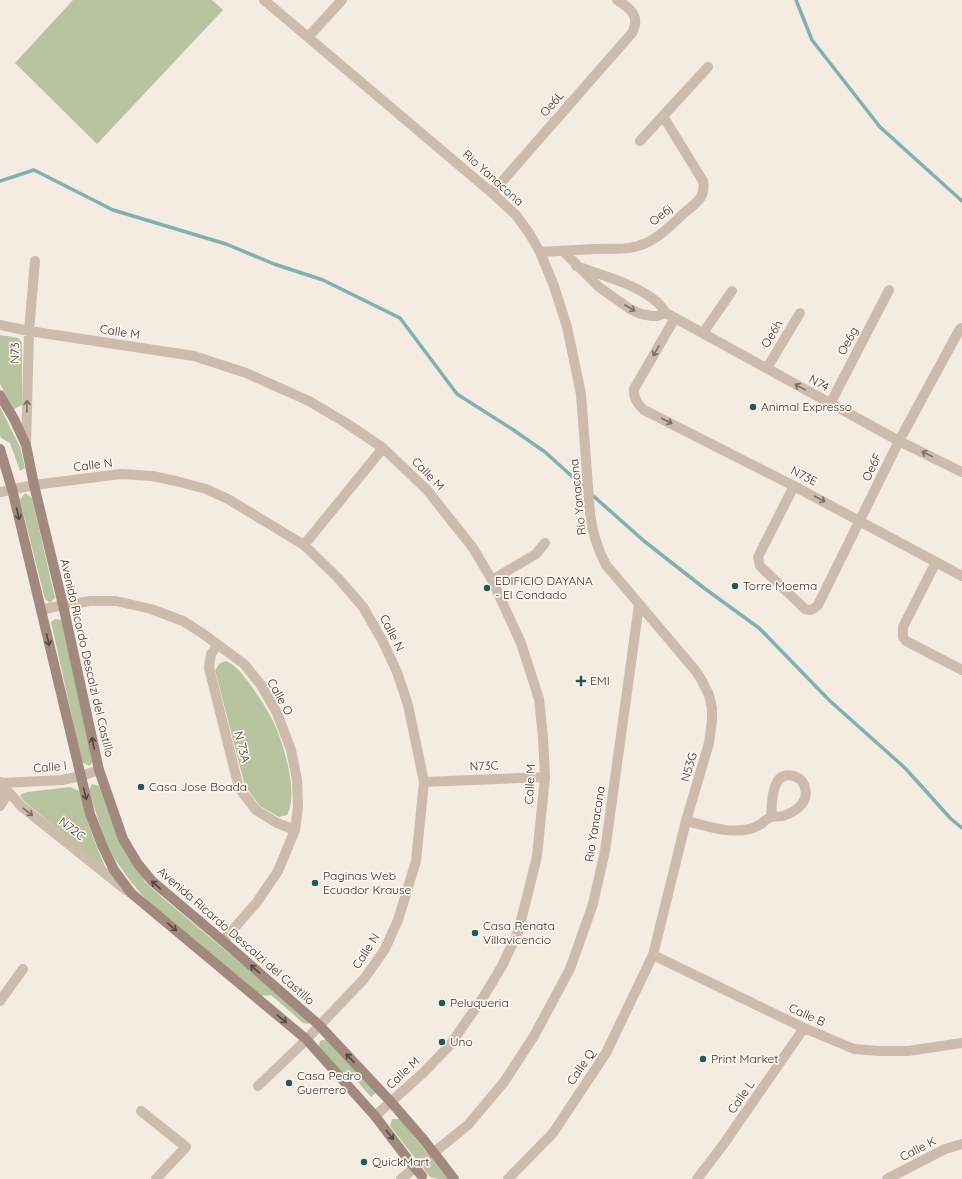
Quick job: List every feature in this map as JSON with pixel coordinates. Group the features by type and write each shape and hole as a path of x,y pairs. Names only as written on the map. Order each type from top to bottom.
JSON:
{"street":[{"name":"Rio Yanacona","path":"264,0 492,193 516,215 529,233 540,252 554,286 568,327 581,394 584,418 590,513 594,536 606,565 640,605 605,851 593,904 570,969 534,1036 504,1082 468,1124 401,1179"},
{"path":"308,37 342,0"},
{"name":"Oe6L","path":"492,193 632,33 635,23 633,13 630,9 617,0"},
{"path":"640,141 708,67"},
{"name":"Oe6j","path":"540,252 625,249 636,247 648,242 670,226 699,200 703,194 703,181 663,116"},
{"path":"563,251 598,287 630,309 641,314 652,316 671,315"},
{"name":"N73","path":"26,445 29,331 35,261"},
{"name":"N74","path":"576,266 613,279 640,291 659,304 671,315 703,333 830,404 899,441 962,472"},
{"name":"Oe6g","path":"830,404 889,290"},
{"path":"703,333 732,291"},
{"name":"Oe6h","path":"767,368 800,313"},
{"name":"N73E","path":"671,315 634,389 635,400 644,410 860,520 962,576"},
{"name":"Calle M","path":"0,325 29,331 194,356 246,373 309,401 346,423 383,448 427,490 473,548 492,580 522,643 539,699 545,777 536,856 518,932 502,966 484,996 450,1045 423,1073 375,1116"},
{"name":"Oe6F","path":"794,486 758,557 760,566 764,570 805,609 812,610 818,605 899,441 959,332"},
{"name":"Avenida Ricardo Descalzi del Castillo","path":"0,394 26,445 34,485 63,604 99,770 123,839 138,864 152,881 319,1025 391,1102 423,1139 454,1179"},
{"path":"304,545 383,448"},
{"path":"0,449 12,489 90,814 114,870 131,893 306,1039 375,1116 423,1177"},
{"name":"Calle N","path":"0,492 34,485 121,474 152,476 206,489 228,499 304,545 338,578 363,607 382,640 397,672 408,705 424,782 416,860 398,920 385,949 364,979 258,1086"},
{"path":"492,580 536,554 545,543"},
{"path":"936,562 903,627 903,637 906,641 962,670"},
{"name":"Calle O","path":"41,610 63,604 90,601 116,601 151,609 184,621 244,664 261,685 277,713 291,750 297,780 298,807 295,830 278,871 257,902 223,941"},
{"name":"N53G","path":"640,605 695,670 709,696 712,708 709,743 686,821 653,955"},
{"name":"N 73A","path":"218,645 211,654 209,668 239,788 256,810 277,823 295,830"},
{"name":"Calle I","path":"1,783 62,780 99,770"},
{"path":"686,821 718,830 735,831 750,829 760,825 770,817 782,816 794,812 802,806 806,795 805,788 797,777 788,774 781,776 775,785 770,817"},
{"name":"N73C","path":"424,782 545,777"},
{"path":"0,806 5,798 1,783"},
{"name":"N72C","path":"1,783 21,806 131,893"},
{"name":"Calle B","path":"653,955 804,1028 854,1049 908,1051 962,1043"},
{"name":"Calle Q","path":"508,1179 553,1133 606,1053 653,955"},
{"path":"0,1001 23,969"},
{"name":"Calle L","path":"697,1179 723,1145 804,1028"},
{"path":"141,1111 186,1147 156,1179"},
{"name":"Calle K","path":"887,1179 946,1149 962,1144"}],"green space":[{"path":"73,0 212,0 223,10 97,144 15,63"},
{"path":"0,335 18,338 22,343 22,405 14,409 0,384"},
{"path":"0,407 20,447 25,468 20,471 10,443 1,438 0,435"},
{"path":"25,493 32,498 55,598 50,603 45,599 20,500"},
{"path":"55,619 62,620 94,761 89,766 82,762 51,622"},
{"path":"226,661 236,668 250,684 269,713 278,732 286,756 291,782 290,806 287,815 279,817 260,806 245,786 215,670 220,663"},
{"path":"92,784 99,786 120,843 146,883 306,1018 309,1024 303,1023 271,995 262,996 150,904 131,882 114,858 103,836 89,790"},
{"path":"70,787 81,792 85,812 94,841 106,869 24,801 20,795 27,792"},
{"path":"326,1039 376,1093 371,1097 350,1073 341,1072 319,1046 320,1041"},
{"path":"392,1119 400,1119 448,1179 430,1177 390,1126"}],"waterway":[{"path":"796,0 812,40 880,127 962,201"},
{"path":"0,181 34,170 113,210 226,244 274,264 323,280 400,318 457,394 545,452 586,489"},
{"path":"590,493 644,541 704,588 759,628 830,701 905,768 951,819 962,828"}],"place":[{"name":"Animal Expresso","path":"753,407"},
{"name":"Torre Moema","path":"735,586"},
{"name":"EDIFICIO DAYANA - El Condado","path":"487,588"},
{"name":"EMI","path":"581,681"},
{"name":"Casa Jose Boada","path":"141,787"},
{"name":"Paginas Web Ecuador Krause","path":"315,883"},
{"name":"Casa Renata Villavicencio","path":"475,933"},
{"name":"Peluqueria","path":"442,1003"},
{"name":"Uno","path":"442,1042"},
{"name":"Print Market","path":"703,1059"},
{"name":"Casa Pedro Guerrero","path":"289,1083"},
{"name":"QuickMart","path":"364,1162"}]}
